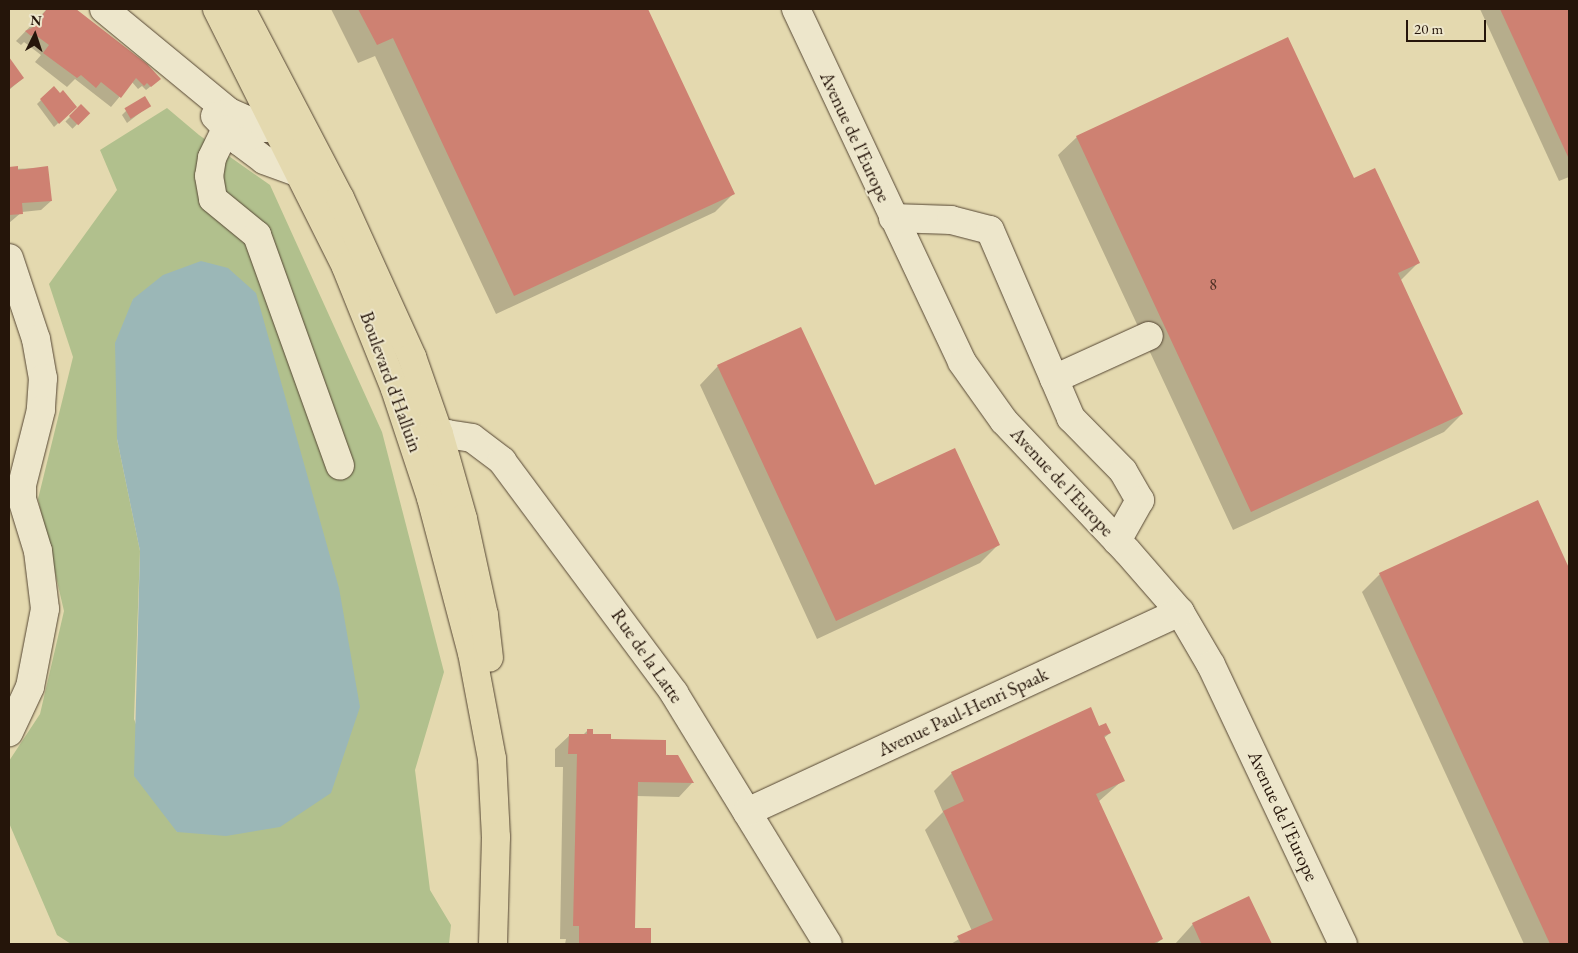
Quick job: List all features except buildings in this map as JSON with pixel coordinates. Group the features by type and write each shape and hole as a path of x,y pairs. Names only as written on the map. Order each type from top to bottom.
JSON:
{"main road":[{"name":"Boulevard d'Halluin","path":"217,9 295,171 353,284 412,437 465,621 479,683 494,780"},
{"name":"Boulevard d'Halluin","path":"241,9 327,172 391,306 439,434 466,528 484,615 494,705 496,867 493,944"}],"street":[{"path":"104,9 229,112 256,125 275,129 304,127"},
{"name":"Avenue de l'Europe","path":"796,9 950,340 974,380 1004,421 1117,541 1180,612 1211,665 1343,944"},
{"path":"166,60 226,129 264,160 295,171 327,172"},
{"path":"226,129 212,158 209,176 213,199 257,235 340,466"},
{"path":"893,218 951,220 990,230 1071,418 1123,471 1140,500 1117,541"},
{"path":"9,258 36,339 43,378 41,410 15,483 22,499 41,567 45,610 30,687 9,732"},
{"path":"1054,379 1149,336"},
{"name":"Rue de la Latte","path":"412,437 439,434 472,438 502,461 648,655 828,944"},
{"name":"Avenue Paul-Henri Spaak","path":"747,812 1180,612"}],"green space":[{"path":"167,108 199,135 270,185 382,432 444,672 415,770 430,890 451,925 449,944 71,944 57,935 9,823 9,761 40,714 64,611 38,499 73,357 49,284 117,190 100,150","holes":["133,299 177,832 134,719 140,551 117,439"]}],"water":[{"path":"201,261 228,268 256,293 339,588 360,707 331,793 280,827 226,836 177,832 134,776 140,551 117,439 115,343 133,299 163,275"}]}
